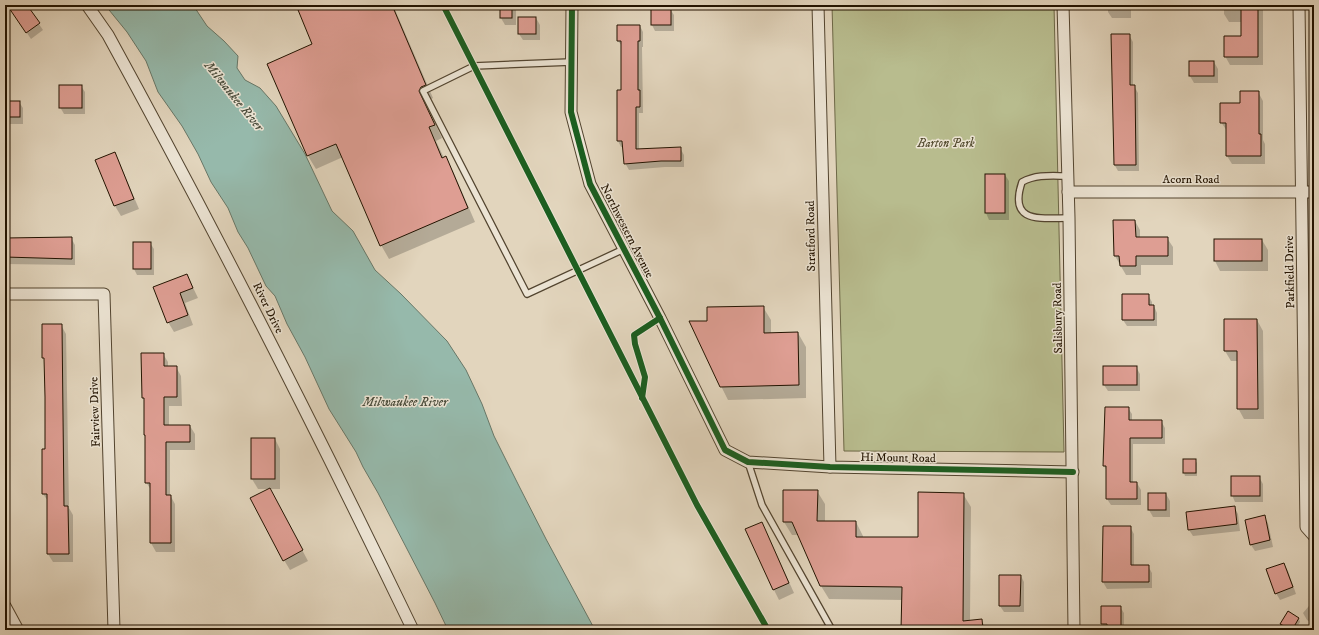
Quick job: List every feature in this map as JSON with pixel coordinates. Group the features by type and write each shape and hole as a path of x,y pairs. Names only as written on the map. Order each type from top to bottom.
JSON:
{"street":[{"name":"River Drive","path":"87,5 108,35 237,275 362,524 412,630"},
{"name":"Northwestern Avenue","path":"572,5 571,112 590,184 726,450"},
{"name":"Stratford Road","path":"818,5 830,467"},
{"name":"Salisbury Road","path":"1063,5 1069,218 1074,630"},
{"name":"Parkfield Drive","path":"1299,5 1306,526 1314,536"},
{"name":"Acorn Road","path":"1068,192 1314,192"},
{"name":"Fairview Drive","path":"5,294 104,294 114,630"},
{"name":"Hi Mount Road","path":"726,450 748,462 830,467 1073,472"},
{"path":"5,606 18,630"}],"lane":[{"path":"571,62 474,66 423,91 527,294 624,249"},
{"path":"1068,176 1030,177 1022,182 1020,188 1020,207 1024,213 1030,217 1069,218"},
{"path":"748,462 762,505 832,630"}],"green space":[{"name":"Barton Park","path":"832,5 1054,5 1064,452 844,451"}],"water":[{"name":"Milwaukee River","path":"105,5 193,5 207,26 238,56 237,68 245,80 260,88 276,106 305,154 332,211 353,231 375,270 447,341 466,370 482,404 494,436 546,539 595,630 448,630 356,452 329,409 305,357 287,324 275,296 266,286 248,248 238,232 228,208 211,182 198,154 182,126 158,92 146,61 127,32"}],"building":[{"path":"7,5 27,5 40,23 26,33"},
{"path":"296,5 392,5 426,85 421,87 419,91 435,125 429,127 442,158 446,156 468,208 380,246 336,144 307,156 267,64 312,44"},
{"path":"500,5 512,5 512,18 500,18"},
{"path":"1241,5 1258,5 1258,57 1224,57 1224,36 1241,36"},
{"path":"651,8 671,8 671,25 651,25"},
{"path":"518,17 536,17 536,34 518,34"},
{"path":"617,25 640,25 640,41 638,41 638,90 640,90 640,107 636,107 636,149 681,147 681,161 624,164 622,141 617,141 617,90 621,90 621,41 617,41"},
{"path":"1111,34 1130,34 1130,85 1135,85 1136,165 1114,165"},
{"path":"1189,61 1214,61 1214,76 1189,76"},
{"path":"59,85 82,85 82,108 59,108"},
{"path":"1240,91 1259,91 1259,134 1261,134 1261,156 1226,156 1226,123 1220,123 1220,103 1240,103"},
{"path":"5,101 20,101 20,117 5,117"},
{"path":"115,152 134,199 114,206 95,160"},
{"path":"985,174 1005,174 1005,213 985,213"},
{"path":"1113,220 1135,220 1136,237 1168,237 1168,256 1136,256 1136,266 1120,266 1119,256 1114,256"},
{"path":"72,237 72,259 5,257 5,238"},
{"path":"1214,239 1262,239 1262,261 1214,261"},
{"path":"133,242 151,242 151,269 133,269"},
{"path":"187,274 193,288 180,293 188,315 167,323 153,287"},
{"path":"1122,294 1149,294 1149,305 1154,305 1154,320 1122,320"},
{"path":"764,306 764,333 798,332 799,385 720,387 689,321 707,321 707,307"},
{"path":"1224,319 1257,319 1258,409 1237,409 1237,351 1224,351"},
{"path":"42,324 62,324 64,506 68,506 69,554 47,554 47,494 42,494 42,449 45,449 45,397 44,358 42,358"},
{"path":"141,353 164,353 164,366 177,366 177,397 164,397 164,425 190,425 190,442 166,442 166,495 171,495 171,543 150,543 150,483 145,483 144,398 142,398"},
{"path":"1103,366 1137,366 1137,385 1103,385"},
{"path":"1105,407 1129,407 1129,420 1162,420 1162,438 1130,438 1130,482 1137,482 1137,499 1106,499 1106,466 1103,466"},
{"path":"251,438 275,438 275,479 251,479"},
{"path":"1183,459 1196,459 1196,473 1183,473"},
{"path":"1231,476 1260,476 1260,496 1231,496"},
{"path":"270,488 303,550 283,561 250,498"},
{"path":"783,490 818,490 817,521 856,521 856,537 918,537 918,492 964,493 963,621 982,619 983,630 901,630 902,587 820,586 792,522 783,522"},
{"path":"1148,493 1166,493 1166,510 1148,510"},
{"path":"1235,506 1237,524 1188,530 1186,512"},
{"path":"1265,515 1270,540 1250,545 1245,520"},
{"path":"762,522 789,583 773,590 745,529"},
{"path":"1103,526 1131,526 1131,565 1149,565 1149,582 1102,582"},
{"path":"1284,563 1293,587 1275,594 1266,569"},
{"path":"999,575 1021,575 1020,606 999,606"},
{"path":"1101,606 1121,606 1121,630 1107,630 1107,624 1101,624"},
{"path":"1288,611 1299,618 1292,630 1280,624"}],"cycle path":[{"path":"443,5 697,505 768,630"},
{"path":"572,5 571,112 590,184 660,318 725,450 748,462 830,467 1073,472"},
{"path":"642,398 645,377 635,344 634,335 660,318"}]}
